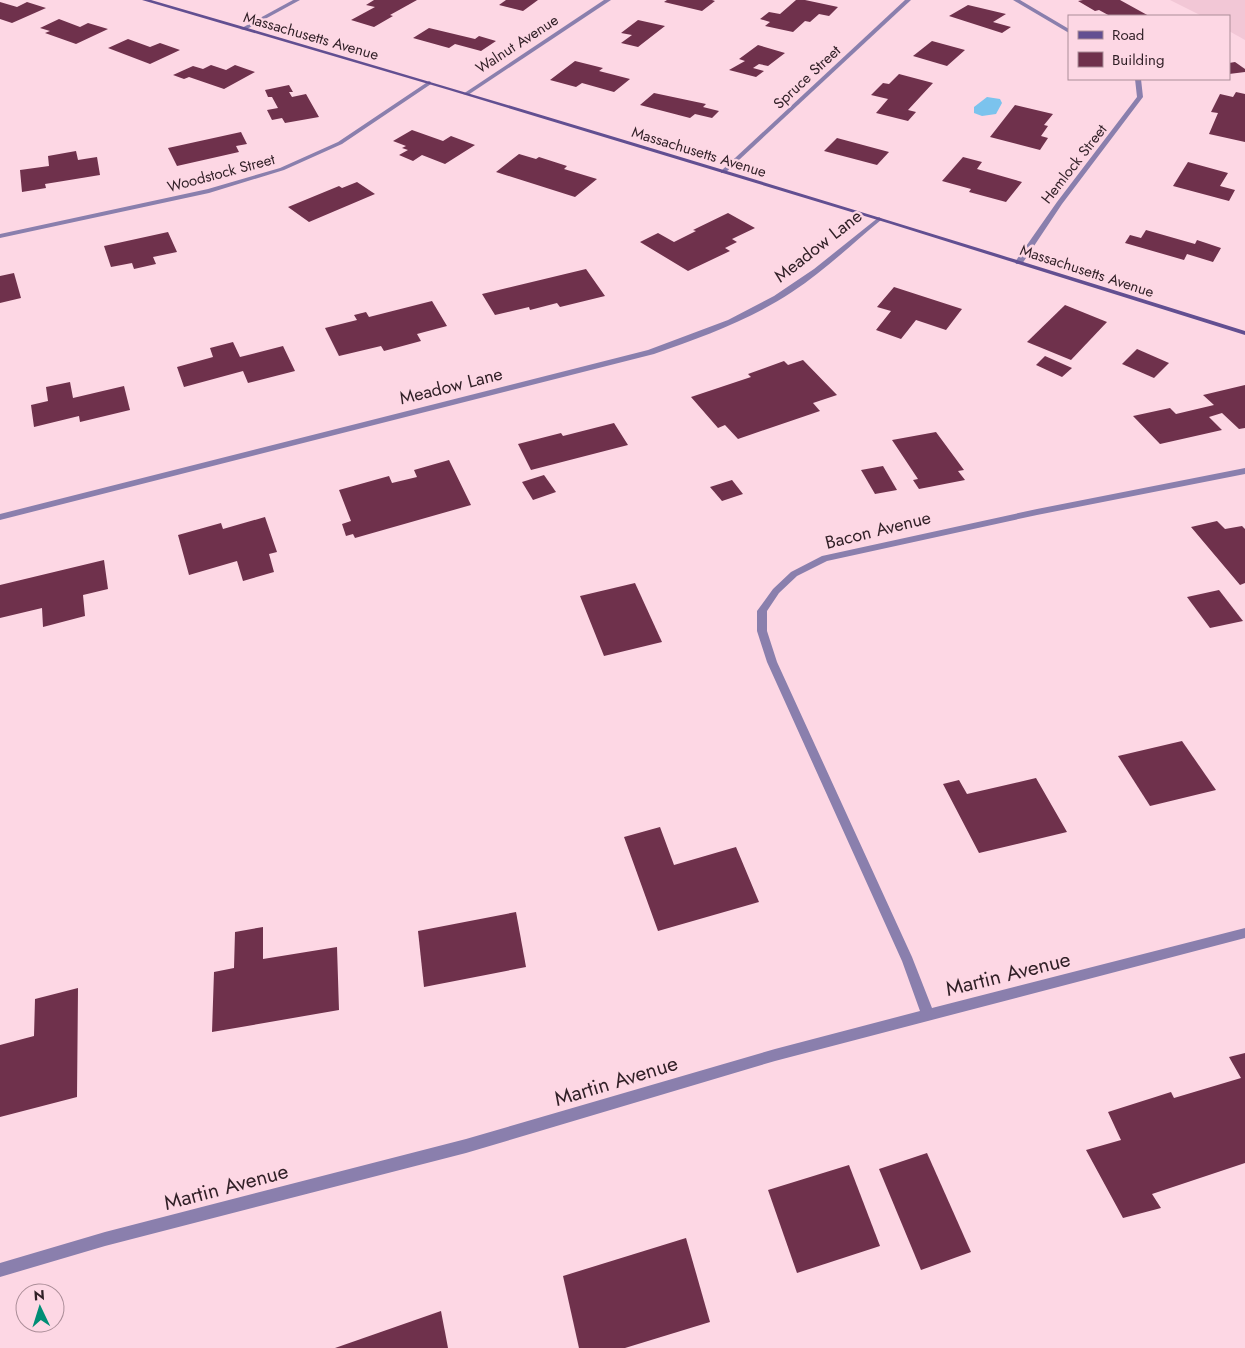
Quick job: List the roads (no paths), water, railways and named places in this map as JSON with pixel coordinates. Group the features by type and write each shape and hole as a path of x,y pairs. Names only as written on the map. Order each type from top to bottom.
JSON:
{"main road":[{"name":"Massachusetts Avenue","path":"145,0 466,94 1019,262 1245,333"}],"street":[{"path":"243,29 297,0"},
{"name":"Walnut Avenue","path":"466,94 608,0"},
{"name":"Spruce Street","path":"723,172 908,0"},
{"path":"1016,0 1068,29"},
{"name":"Hemlock Street","path":"1019,262 1059,203 1140,97 1138,80"},
{"name":"Woodstock Street","path":"0,236 209,191 282,169 340,143 429,83"},
{"name":"Meadow Lane","path":"0,517 651,352 728,325 777,298 809,277 878,219"},
{"name":"Bacon Avenue","path":"928,1015 908,961 772,662 762,631 762,611 776,591 794,574 825,558 1037,512 1245,471"},
{"name":"Martin Avenue","path":"0,1270 132,1232 466,1146 774,1055 1245,934"}],"water":[{"path":"987,97 1000,99 1002,103 996,114 982,116 974,113 974,107"}]}
